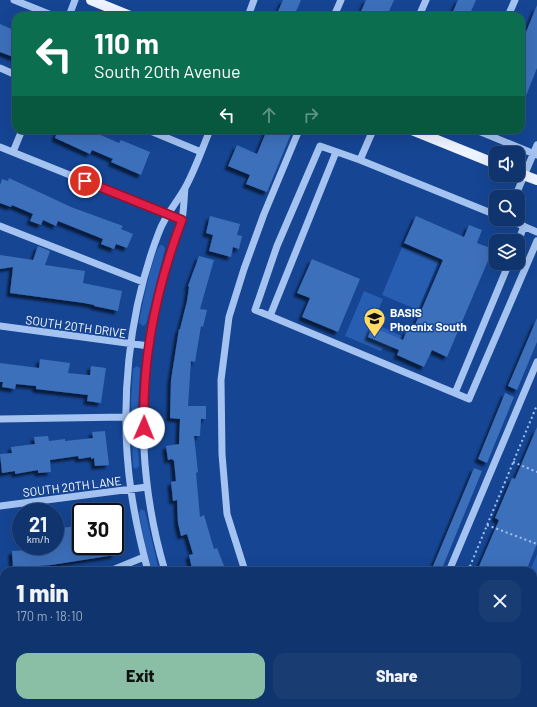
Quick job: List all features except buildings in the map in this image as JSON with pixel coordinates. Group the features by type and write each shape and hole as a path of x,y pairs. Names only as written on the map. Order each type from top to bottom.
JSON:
{"main road":[{"path":"91,0 120,12"},
{"path":"422,134 489,161"},
{"path":"525,176 537,180"}],"street":[{"path":"14,0 44,12"},
{"path":"70,12 75,0"},
{"path":"250,12 254,0"},
{"path":"336,12 341,0"},
{"path":"421,12 426,0"},
{"path":"510,12 515,0"},
{"path":"0,68 12,73"},
{"path":"13,152 20,134"},
{"path":"158,134 201,152"},
{"path":"147,567 130,489 126,417 131,344 143,282 159,231 167,213 185,188 208,134"},
{"path":"244,567 227,514 222,454 221,380 230,317 244,269 297,134"},
{"path":"360,160 371,134"},
{"path":"486,134 535,154"},
{"path":"525,168 535,154 537,145"},
{"path":"489,212 360,160 320,146 278,246 255,310 469,399 537,241"},
{"path":"0,147 182,220"},
{"path":"270,316 336,152"},
{"path":"164,567 156,539 147,487 143,416 149,346 162,281 182,220 185,188"},
{"path":"0,226 143,282"},
{"path":"521,234 524,226 537,232"},
{"path":"456,393 506,270"},
{"name":"SOUTH 20TH DRIVE","path":"0,326 149,346"},
{"path":"450,567 537,362"},
{"path":"0,419 126,417"},
{"name":"SOUTH 20TH LANE","path":"0,506 147,487"},
{"path":"120,567 144,557"}],"path":[{"path":"470,567 537,405"},
{"path":"513,462 537,472"},
{"path":"487,525 537,544"}],"shaded area":[{"path":"160,245 164,246 165,249 146,324 143,326 139,323 150,271"},
{"path":"402,247 439,260 418,310 382,295"},
{"path":"364,291 383,299 373,323 402,336 397,346 394,345 391,351 383,348 381,351 345,336"},
{"path":"137,366 140,368 137,424 139,466 136,469 133,467 131,399 133,369"},
{"path":"141,509 145,511 158,567 151,567 139,513"},
{"path":"537,554 537,567 532,567"}],"place":[{"name":"BASIS Phoenix South","path":"375,338"}],"route":[{"path":"85,181 182,220 162,281 153,320 149,346 143,416 144,428"}]}
